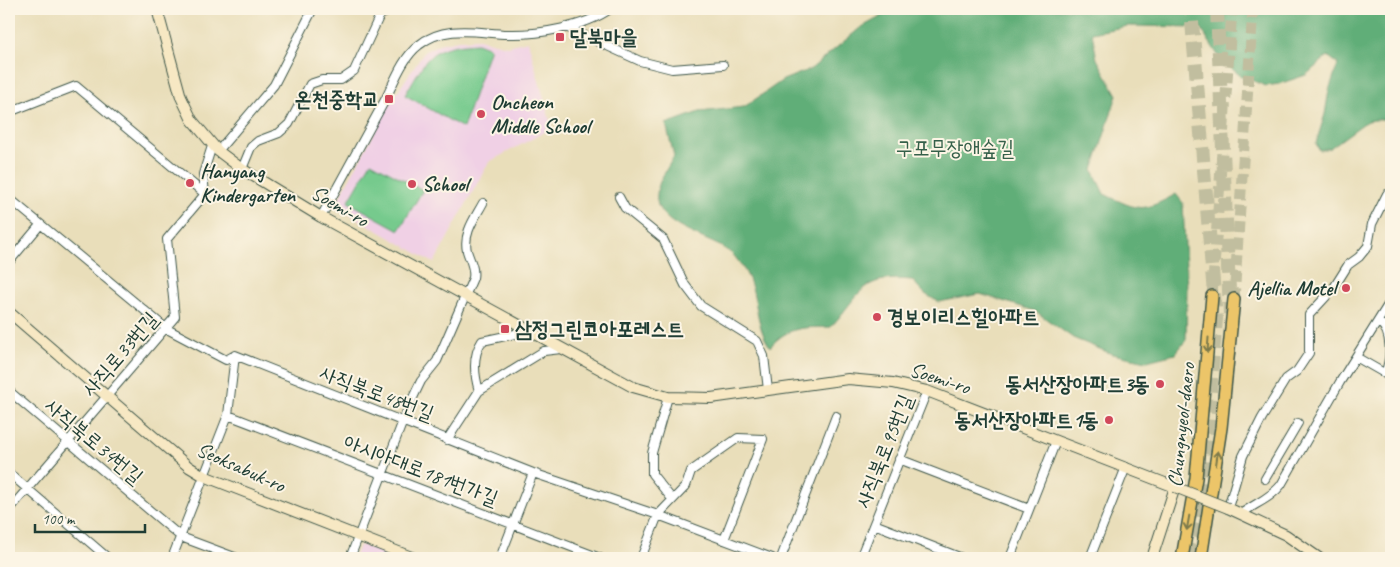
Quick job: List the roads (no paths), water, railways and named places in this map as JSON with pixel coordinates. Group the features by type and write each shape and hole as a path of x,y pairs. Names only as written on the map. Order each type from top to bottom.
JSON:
{"main road":[{"name":"Soemi-ro","path":"157,9 181,97 192,120 215,148 242,169 321,217 633,387 668,396 711,398 848,379 894,383 927,391 1228,508 1286,535 1319,558"},
{"name":"Chungnyeol-daero","path":"1182,558 1196,478 1212,296"},
{"name":"Chungnyeol-daero","path":"1200,558 1221,428 1234,299"},
{"name":"Seoksabuk-ro","path":"9,312 189,468 204,476 414,558"},
{"path":"1152,558 1175,487"}],"street":[{"path":"205,194 203,174 215,148 274,85 313,9"},
{"path":"242,169 251,147 258,141 279,134 289,124 310,84 322,80 341,80 354,71 380,16 394,9"},
{"path":"321,217 396,78 412,51 421,43 432,37 461,31 511,34 566,27 602,14 610,9"},
{"path":"566,27 640,61 672,69 722,65"},
{"path":"9,112 76,86 205,194"},
{"name":"사직로33번길","path":"9,510 176,317 167,239 205,194"},
{"path":"1228,508 1243,456 1262,418 1286,379 1297,371 1310,353 1309,315 1333,289 1348,265 1360,258 1368,246 1372,224 1387,194"},
{"path":"619,197 625,208 663,238 685,285 695,300 708,312 757,341 764,356 768,390"},
{"name":"사직북로48번길","path":"9,198 167,329 226,360 235,356 533,473 658,515 772,558"},
{"path":"350,558 402,422 421,381 437,361 465,297 474,271 467,248 467,234 483,203"},
{"path":"9,262 40,225"},
{"path":"1241,514 1274,493 1298,452 1322,417 1391,300"},
{"path":"1356,357 1388,375 1388,337 1384,326 1379,322"},
{"path":"479,391 475,365 477,349 482,341 515,334 533,334"},
{"path":"447,440 479,391 544,351 561,349"},
{"path":"172,558 228,414 235,356"},
{"name":"사직북로34번길","path":"9,391 181,537 237,558"},
{"name":"사직북로95번길","path":"860,558 927,391"},
{"path":"668,396 652,454 652,474 672,499"},
{"name":"아시아대로181번가길","path":"228,414 600,558"},
{"path":"781,558 836,416"},
{"path":"1265,479 1298,423"},
{"path":"641,558 658,515 686,486 691,471 738,438 763,439 724,540"},
{"path":"1010,558 1056,441"},
{"path":"1285,445 1298,452"},
{"path":"900,459 1029,509"},
{"path":"1090,558 1126,468"},
{"path":"9,473 108,558"},
{"path":"500,558 533,473"},
{"name":"사직북로95번길","path":"874,524 962,558"}],"tunnel":[{"path":"1190,558 1200,513 1216,319 1191,9"},
{"path":"1217,9 1230,314"},
{"path":"1212,296 1232,9"},
{"path":"1234,299 1253,9"}],"place":[{"name":"달북마을","path":"560,37"},
{"name":"온천중학교","path":"389,99"},
{"name":"Oncheon Middle School","path":"481,114"},
{"name":"Hanyang Kindergarten","path":"190,183"},
{"name":"School","path":"412,184"},
{"name":"Ajellia Motel","path":"1346,288"},
{"name":"경보이리스힐아파트","path":"877,317"},
{"name":"삼정그린코아포레스트","path":"505,329"},
{"name":"동서산장아파트3동","path":"1160,384"},
{"name":"동서산장아파트1동","path":"1109,420"}],"park label":[{"name":"구포무장애숲길","path":"955,148"}]}
